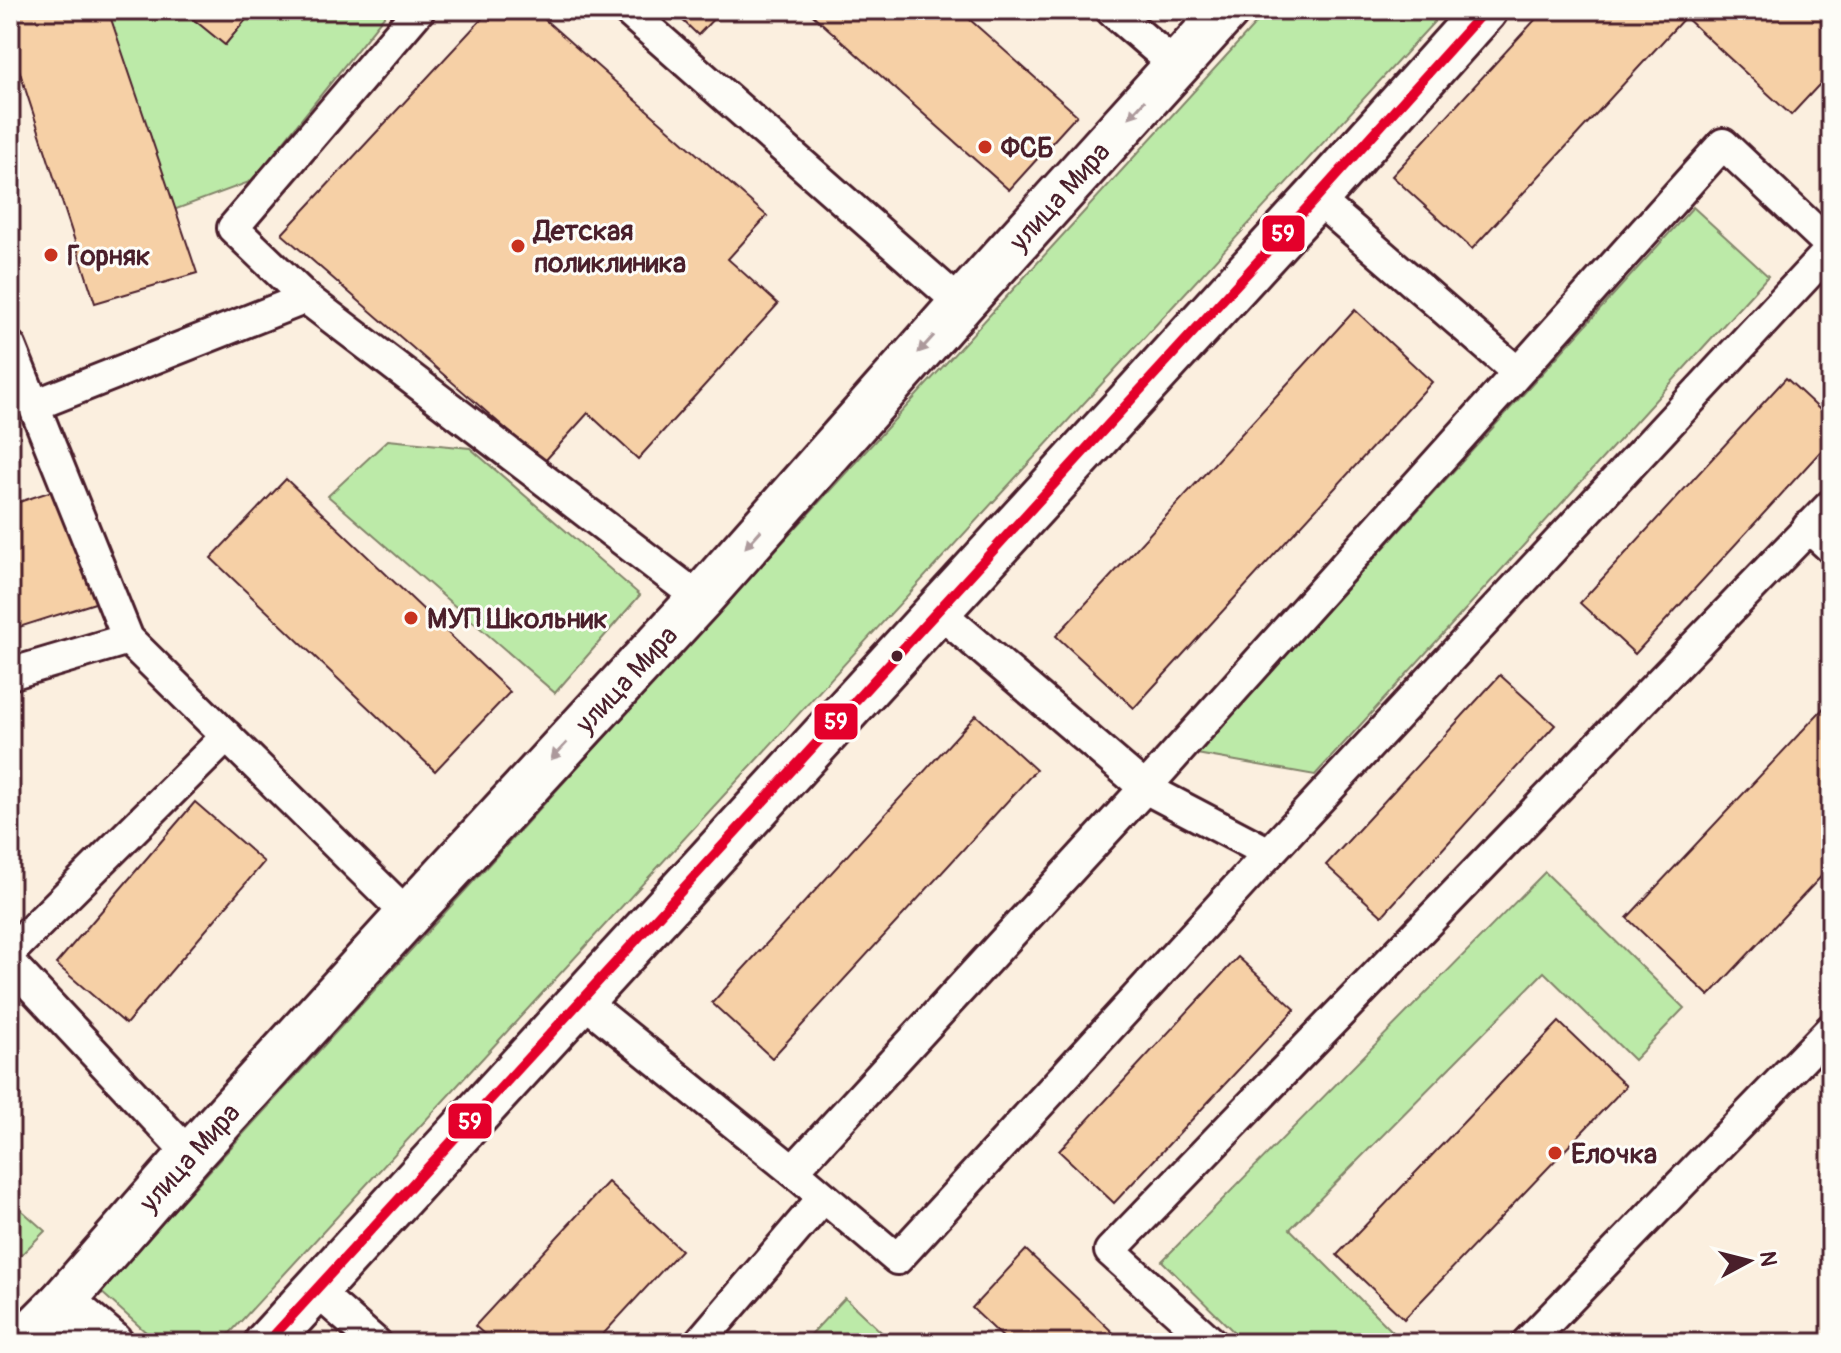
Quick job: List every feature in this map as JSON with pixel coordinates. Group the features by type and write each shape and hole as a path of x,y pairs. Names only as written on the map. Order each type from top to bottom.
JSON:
{"main road":[{"name":"улица Мира","path":"21,1343 62,1302 190,1155 408,915 700,599 1227,10"},
{"path":"267,1343 1485,10"},
{"path":"62,1302 110,1343"}],"lane":[{"path":"419,10 233,228 306,298 700,599"},
{"path":"627,10 961,304"},
{"path":"1111,10 1176,66"},
{"path":"582,1000 897,1259 1831,248 1723,144 1145,788 793,1171"},
{"path":"1316,198 1517,372"},
{"path":"35,405 306,298"},
{"path":"10,346 128,639 408,915"},
{"path":"1212,1343 1110,1251 1831,505"},
{"path":"1808,527 1831,548"},
{"path":"938,611 1145,788 1269,853"},
{"path":"10,674 128,639"},
{"path":"10,952 227,736"},
{"path":"10,963 190,1155"},
{"path":"1527,1343 1831,1029"},
{"path":"699,1343 823,1198"},
{"path":"315,1290 376,1343"}],"green space":[{"path":"60,10 389,10 252,181 144,221"},
{"path":"1268,10 1445,10 221,1343 158,1343 100,1291"},
{"path":"1693,207 1768,276 1315,775 1197,754"},
{"path":"388,440 470,448 640,595 555,693 328,496"},
{"path":"1545,872 1684,1008 1634,1060 1544,972 1290,1229 1404,1343 1245,1343 1162,1261"},
{"path":"10,1200 45,1231 10,1266"},
{"path":"845,1298 893,1343 803,1343"}],"building":[{"path":"10,10 108,10 197,273 95,303 10,42"},
{"path":"182,10 254,10 225,45"},
{"name":"Детская поликлиника","path":"490,10 534,10 767,216 728,259 778,304 638,459 588,413 544,462 282,234"},
{"path":"672,10 722,10 698,35"},
{"path":"807,10 959,10 1077,115 1009,190"},
{"path":"1544,10 1831,10 1831,72 1791,115 1685,17 1472,249 1392,176"},
{"path":"1355,310 1432,382 1134,708 1056,636"},
{"path":"1786,378 1831,420 1831,440 1635,654 1580,603"},
{"path":"286,479 510,692 435,771 211,558"},
{"path":"61,488 98,602 10,630 10,505"},
{"path":"1500,675 1555,725 1382,916 1326,865"},
{"path":"1831,700 1831,866 1709,996 1627,918"},
{"path":"976,715 1036,770 772,1058 712,1003"},
{"path":"195,802 264,862 126,1024 56,964"},
{"path":"1238,957 1295,1009 1114,1203 1059,1151"},
{"path":"1559,1022 1626,1086 1404,1319 1337,1255"},
{"path":"608,1182 681,1250 595,1343 494,1343 475,1326"},
{"path":"1026,1250 1124,1343 1009,1343 972,1308"}],"transit line":[{"name":"59","path":"267,1343 1485,10"}],"place":[{"name":"ФСБ","path":"985,147"},
{"name":"Детская поликлиника","path":"518,246"},
{"name":"Горняк","path":"51,255"},
{"name":"МУП Школьник","path":"411,618"},
{"name":"Елочка","path":"1555,1153"}]}
